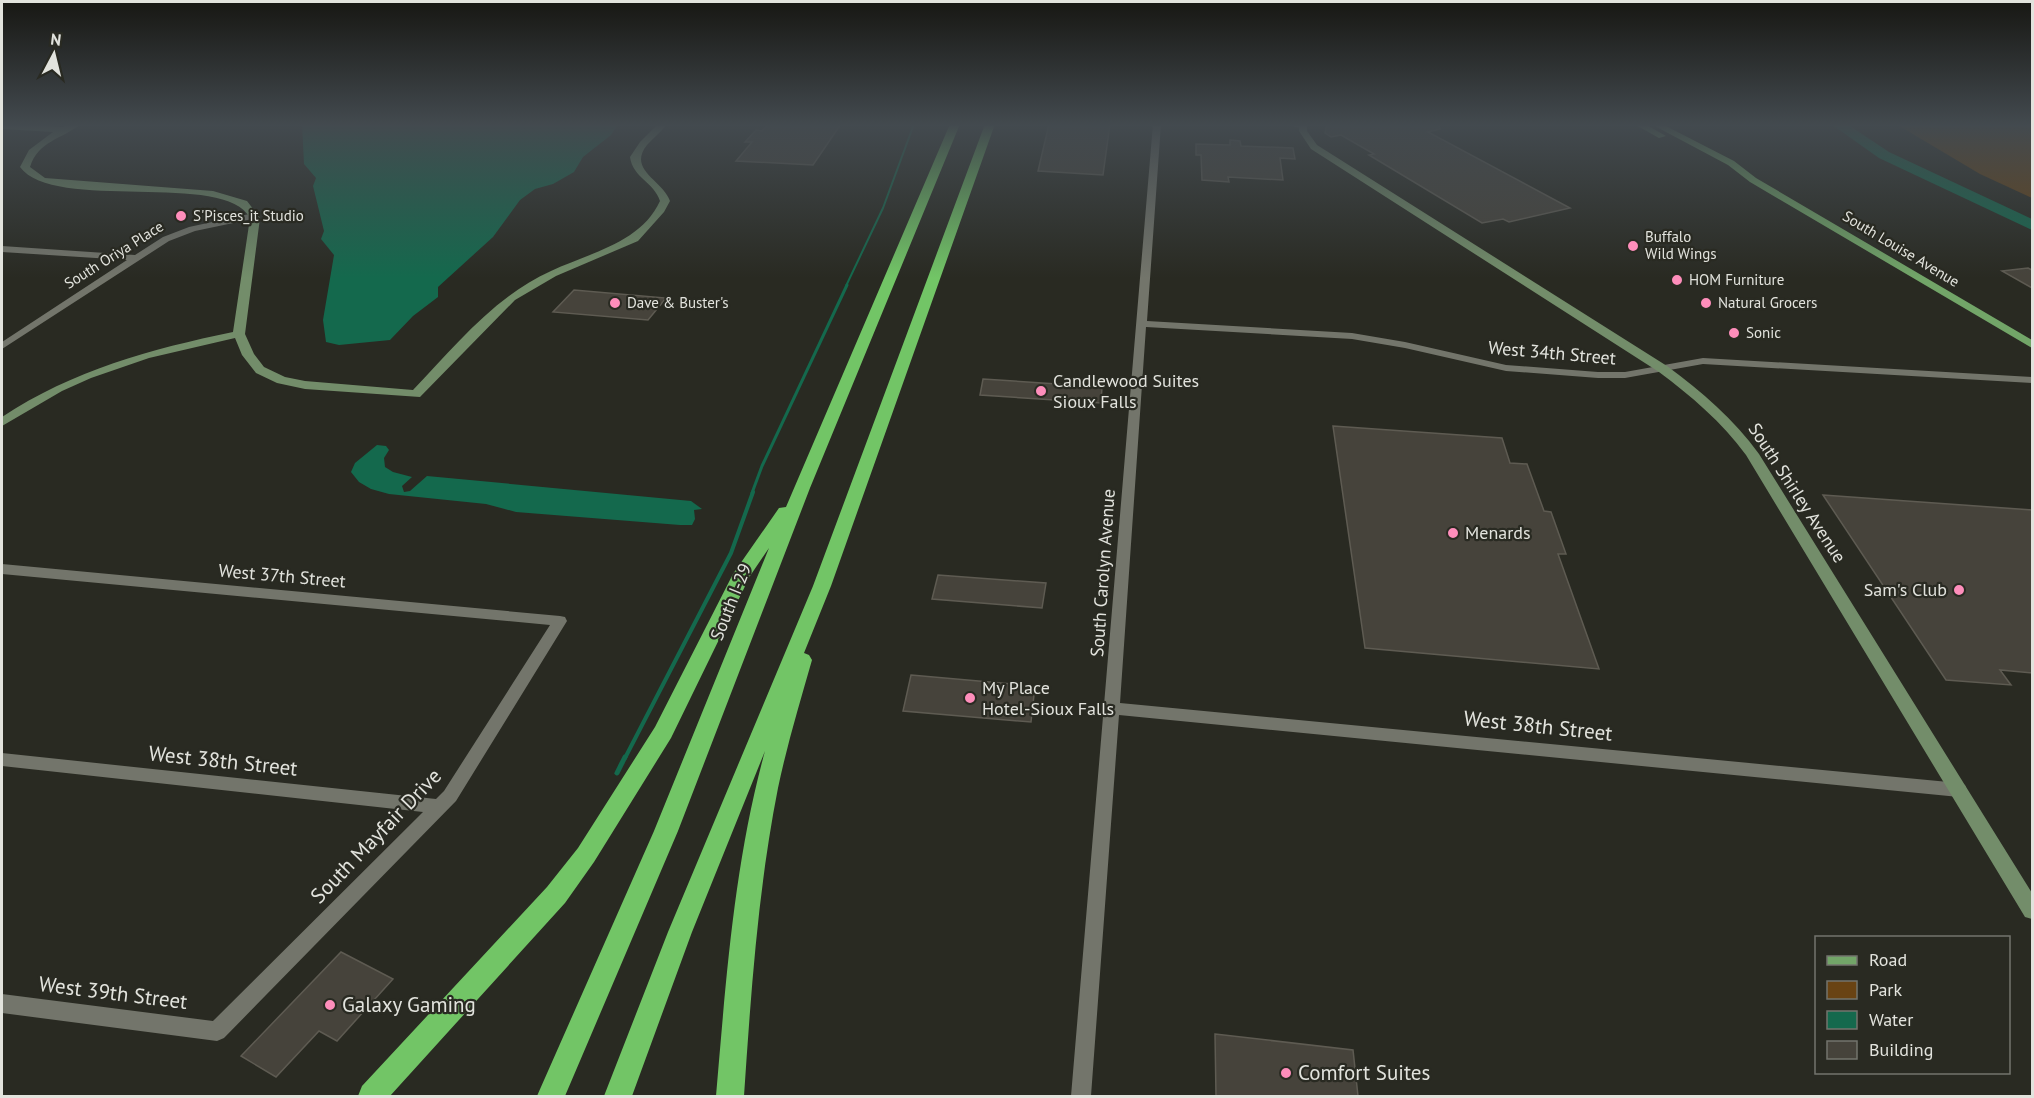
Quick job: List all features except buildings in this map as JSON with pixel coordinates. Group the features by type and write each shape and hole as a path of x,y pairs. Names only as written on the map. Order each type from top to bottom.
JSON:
{"highway":[{"name":"South I-29","path":"550,1096 666,831 802,488 934,175"},
{"path":"618,1096 680,932 822,586 971,175"},
{"path":"372,1096 556,895 586,855 663,732 742,574 802,488"},
{"path":"730,1096 740,972 758,839 768,786 822,586"}],"main road":[{"name":"South Louise Avenue","path":"1743,175 1753,180"},
{"name":"South Louise Avenue","path":"1746,175 2032,345"}],"street":[{"path":"31,175 43,181 71,185 213,194 243,203 251,209 254,216 239,334 248,356 260,370 281,380 305,385 416,394 490,316 512,298 552,274 634,239 664,206 664,196 642,175"},
{"name":"South Carolyn Avenue","path":"1081,1096 1153,175"},
{"name":"South Shirley Avenue","path":"1358,175 1663,369 1710,405 1740,437 2032,910"},
{"name":"South Oriya Place","path":"2,346 177,233 254,216"},
{"path":"2,249 135,258"},
{"name":"West 34th Street","path":"1142,324 1361,338 1405,345 1506,368 1616,376 1703,361 1724,361 2032,380"},
{"path":"2,422 37,398 90,372 147,353 239,334"},
{"name":"West 37th Street","path":"2,569 560,621"},
{"name":"South Mayfair Drive","path":"218,1031 456,788 560,621"},
{"name":"West 38th Street","path":"1112,708 1959,790"},
{"name":"West 38th Street","path":"2,759 439,807"},
{"name":"West 39th Street","path":"2,1004 218,1031"}],"green space":[{"path":"1983,175 2032,175 2032,198"}],"water":[{"path":"314,175 568,175 553,184 535,189 520,200 493,237 438,287 438,297 413,316 390,340 339,345 326,342 323,320 334,255 321,239 324,231 313,186 316,178"},
{"path":"377,445 386,446 389,450 384,458 385,467 393,472 412,477 402,486 404,492 410,491 427,476 691,501 702,509 694,510 695,519 692,525 680,525 516,512 486,504 389,494 371,489 359,482 351,472 355,463"}],"waterway":[{"path":"846,286 883,208 895,175"},
{"path":"1927,175 2032,225"},
{"path":"752,493 762,466 847,285"},
{"path":"625,758 731,553 753,492"},
{"path":"617,773 625,757"}],"place":[{"name":"S'Pisces_it Studio","path":"181,216"},
{"name":"Buffalo Wild Wings","path":"1633,246"},
{"name":"HOM Furniture","path":"1677,280"},
{"name":"Dave & Buster's","path":"615,303"},
{"name":"Natural Grocers","path":"1706,303"},
{"name":"Sonic","path":"1734,333"},
{"name":"Candlewood Suites Sioux Falls","path":"1041,391"},
{"name":"Menards","path":"1453,533"},
{"name":"Sam's Club","path":"1959,590"},
{"name":"My Place Hotel-Sioux Falls","path":"970,698"},
{"name":"Galaxy Gaming","path":"330,1005"},
{"name":"Comfort Suites","path":"1286,1073"}]}
